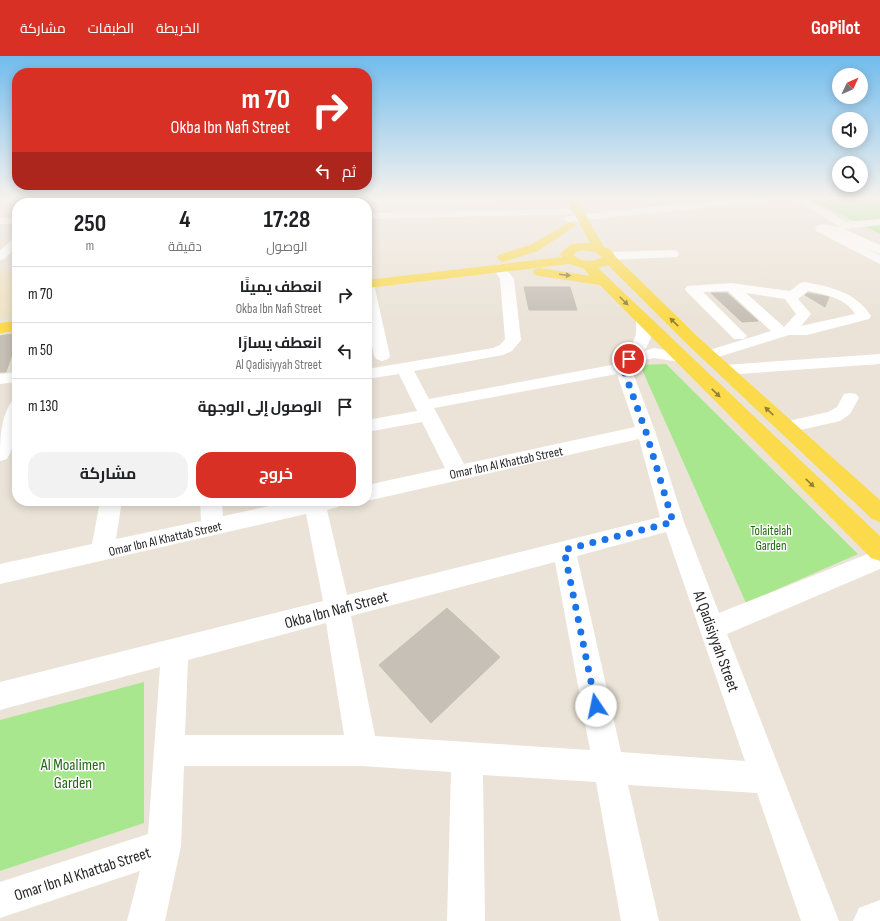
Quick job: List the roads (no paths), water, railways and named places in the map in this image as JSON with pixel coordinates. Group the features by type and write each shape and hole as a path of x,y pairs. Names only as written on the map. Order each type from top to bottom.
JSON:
{"main road":[{"path":"479,264 516,255 534,248 545,238"},
{"path":"571,238 573,257"},
{"path":"595,238 606,254 709,355 880,513"},
{"path":"573,257 580,247 606,254"},
{"path":"372,277 479,264 573,257 604,262 606,254"},
{"path":"372,283 499,268 573,257 605,282 880,551"},
{"path":"499,268 567,275 605,282"},
{"path":"0,321 12,320"},
{"path":"0,328 12,327"}],"street":[{"path":"838,238 880,260"},
{"path":"855,238 880,250"},
{"path":"869,238 880,244"},
{"path":"0,256 12,245"},
{"path":"606,254 673,254"},
{"path":"372,373 497,352 506,348 513,340 507,279 499,268"},
{"path":"709,355 785,332 807,330 864,316 860,307 848,300 818,288 805,286 791,298 795,305 804,314 785,332"},
{"path":"731,287 785,332"},
{"path":"739,336 692,290 731,287 793,296"},
{"path":"372,308 382,356"},
{"path":"626,363 644,342 646,334 644,321"},
{"path":"372,425 426,410 626,363 654,354 680,357"},
{"path":"725,370 880,359"},
{"name":"Al Qadisiyyah Street","path":"626,363 673,522 820,921"},
{"path":"404,368 458,473"},
{"path":"0,379 12,378"},
{"path":"787,427 834,417 844,410 850,398"},
{"path":"0,407 12,406"},
{"path":"0,454 12,422"},
{"name":"Omar Ibn Al Khattab Street","path":"372,492 646,432"},
{"path":"102,552 110,506"},
{"path":"211,506 212,527"},
{"name":"Omar Ibn Al Khattab Street","path":"0,574 303,506"},
{"path":"321,506 336,609 362,751"},
{"name":"Okba Ibn Nafi Street","path":"0,696 673,522"},
{"path":"564,550 640,921"},
{"path":"712,628 880,559"},
{"path":"146,921 164,846 175,651"},
{"path":"170,750 362,751 767,778"},
{"path":"466,921 467,759"},
{"name":"Omar Ibn Al Khattab Street","path":"0,900 164,846"},
{"path":"872,921 880,919"}],"park label":[{"name":"Tolaitelah Garden","path":"771,538"},
{"name":"Al Moalimen Garden","path":"73,773"}]}
